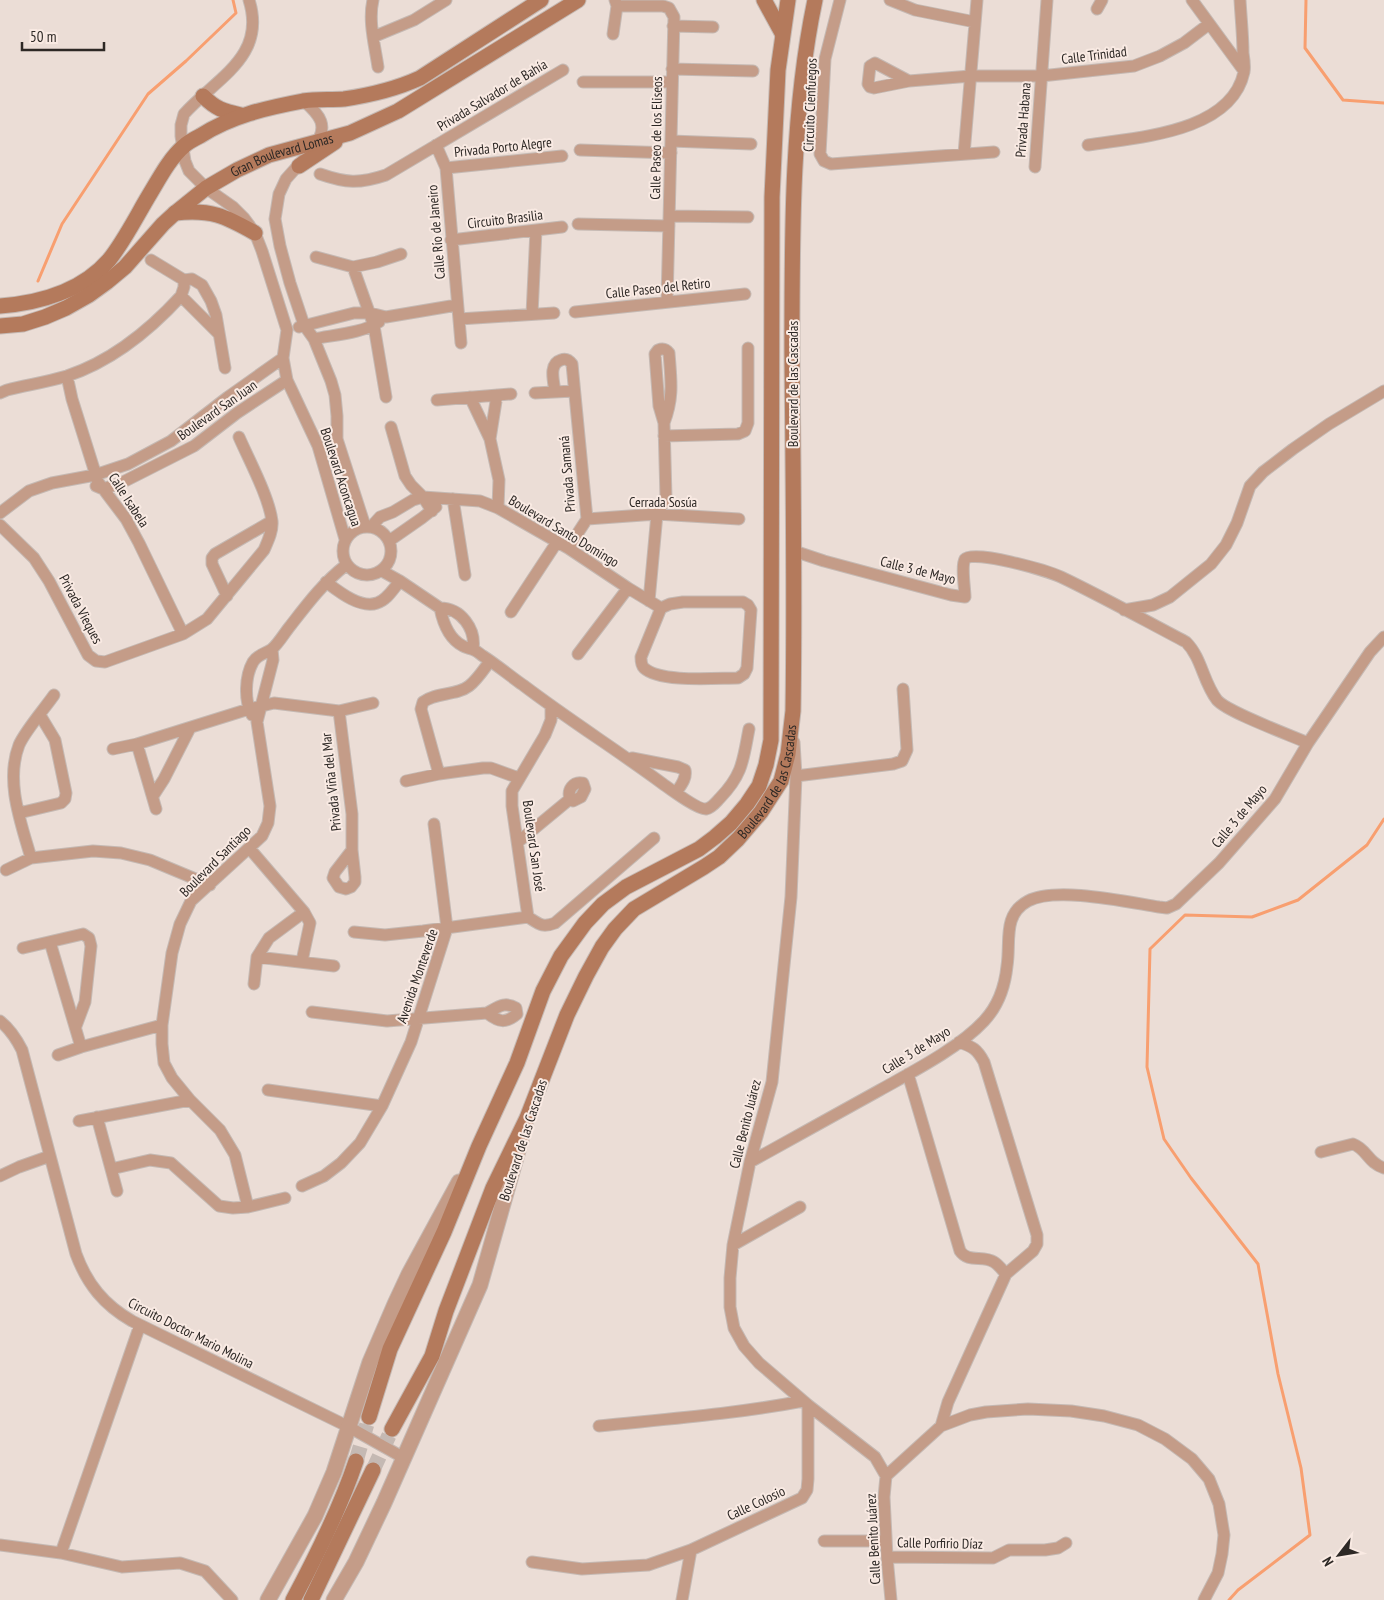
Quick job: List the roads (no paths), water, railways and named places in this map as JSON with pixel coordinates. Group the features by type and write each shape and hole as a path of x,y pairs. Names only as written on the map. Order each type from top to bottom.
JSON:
{"main road":[{"name":"Gran Boulevard Lomas","path":"0,326 23,324 44,317 66,308 89,295 125,267 175,214 206,188 237,170 269,156 350,133 398,111 578,0"},
{"path":"764,0 782,33"},
{"name":"Boulevard de las Cascadas","path":"479,1146 517,1062 543,991 562,956 585,923 603,904 626,887 699,848 715,837 731,823 747,804 759,786 766,766 771,740 772,197 778,70 788,0"},
{"name":"Boulevard de las Cascadas","path":"527,1118 567,1015 602,947 615,928 634,910 719,857 738,840 761,812 781,781 788,754 793,711 792,290 794,201 802,74 815,0"},
{"path":"0,306 45,299 69,290 93,274 108,260 169,164 183,146 216,126 241,115 304,101 344,99 404,86 420,78 539,1 547,19"},
{"path":"203,96 220,110 241,115"},
{"path":"299,166 350,133"},
{"path":"772,197 794,201"},
{"path":"175,214 194,211 218,214 255,233"},
{"path":"392,1429 432,1356 446,1311 493,1188 527,1118"},
{"path":"369,1417 390,1349 444,1232 479,1146"},
{"path":"293,1600 337,1512 356,1461"},
{"path":"311,1600 372,1470"}],"street":[{"name":"Boulevard Aconcagua","path":"249,0 253,14 253,31 241,59 184,114 181,124 185,161 190,171 206,188 233,207 255,233 287,330 283,358 287,380 318,446 345,539"},
{"path":"373,0 371,8 373,37 378,67"},
{"path":"373,37 414,20 446,0"},
{"name":"Circuito Cienfuegos","path":"840,0 825,59 820,154 824,161 832,164 994,152"},
{"path":"890,0 915,10 976,22"},
{"path":"964,154 977,0"},
{"name":"Privada Habana","path":"1035,166 1047,0"},
{"path":"1192,0 1244,71"},
{"path":"1088,145 1162,133 1192,124 1219,110 1229,101 1238,90 1244,71 1240,0"},
{"path":"613,34 616,3 637,3 669,8 674,17 674,26 713,27"},
{"name":"Calle Trinidad","path":"909,81 971,76 1041,76 1134,66 1160,56 1184,43 1210,24"},
{"name":"Calle Paseo de los Eliseos","path":"667,302 674,26"},
{"path":"1223,43 1242,33"},
{"path":"672,69 753,71"},
{"name":"Privada Salvador de Bahía","path":"320,174 351,182 370,180 386,175 563,70"},
{"path":"582,82 672,82"},
{"path":"304,101 316,112 321,121 322,127 317,142"},
{"name":"Boulevard Aconcagua","path":"317,142 299,166 286,179 279,194 275,219 290,283 304,325 314,339 323,359 335,395 337,439 368,527"},
{"path":"580,150 750,144"},
{"name":"Calle Río de Janeiro","path":"436,145 446,168 461,343"},
{"name":"Privada Porto Alegre","path":"446,168 562,156"},
{"path":"578,224 748,218"},
{"name":"Circuito Brasilia","path":"451,240 562,227"},
{"path":"532,314 536,230"},
{"path":"316,257 352,267 377,262 401,254"},
{"path":"151,260 184,280 192,279 202,285 216,315 225,368"},
{"path":"352,267 374,326 386,397"},
{"path":"0,393 67,376 94,365 136,340 182,296 184,280"},
{"name":"Calle Paseo del Retiro","path":"575,312 745,294"},
{"path":"182,296 218,333"},
{"path":"287,330 354,313 386,316 457,305"},
{"path":"459,319 554,313"},
{"path":"314,339 374,326 386,316"},
{"path":"649,601 657,514 666,498 664,423 659,406 655,354 662,348 669,353 671,391 669,408 664,423"},
{"path":"664,436 738,434 745,431 748,423 748,348"},
{"name":"Boulevard San Juan","path":"0,513 29,491 52,483 95,475 128,464 170,441 283,358"},
{"name":"Privada Samaná","path":"555,392 554,365 558,361 569,360 572,364 587,519 568,548"},
{"name":"Calle Isabela","path":"67,376 95,475 126,520 139,543 183,634"},
{"name":"Boulevard San Juan","path":"103,489 121,484 194,446 237,413 287,380"},
{"path":"535,393 574,391"},
{"path":"1124,610 1153,605 1170,596 1211,564 1226,545 1244,509 1250,486 1263,472 1329,424 1384,391"},
{"path":"437,400 511,394"},
{"path":"490,439 497,395"},
{"path":"228,397 237,413"},
{"path":"470,397 490,439 499,480 498,508"},
{"path":"391,427 405,476 432,511"},
{"path":"227,596 212,564 212,558 215,554 272,522 268,505 239,437"},
{"path":"318,446 337,439"},
{"path":"81,478 103,489"},
{"path":"368,527 380,517 423,497"},
{"name":"Boulevard Santo Domingo","path":"423,497 480,501 498,508 568,548 661,608"},
{"path":"390,541 449,499 465,575"},
{"name":"Cerrada Sosúa","path":"587,519 657,514 739,519"},
{"name":"Privada Vieques","path":"0,525 34,558 49,581 88,656 96,661 105,662 183,634 207,619 264,550 269,540 272,522"},
{"path":"368,527 378,529 385,534 390,541 392,552 389,563 382,571 369,576 356,574 346,565 342,552 345,539 350,533 357,528 368,527"},
{"path":"511,612 557,542"},
{"name":"Calle 3 de Mayo","path":"750,1162 908,1074 958,1042 984,1021 997,1004 1004,984 1008,964 1008,935 1011,922 1017,910 1029,901 1048,896 1085,895 1167,908 1176,904 1219,863 1275,799 1308,743 1218,702 1211,691 1198,657 1186,642 1058,576 983,556 970,556 965,560 963,566 965,597 824,561 794,551"},
{"path":"248,709 247,684 249,672 254,661 260,655 272,649 326,582 346,565"},
{"path":"382,571 440,608 448,608 455,611 462,617 472,635 473,649"},
{"path":"326,582 345,596 361,603 375,604 385,598 400,581"},
{"path":"578,654 628,588"},
{"path":"683,602 743,602 748,605 751,610 747,668 744,674 738,678 672,678 658,675 645,668 641,663 641,657 661,608 683,602"},
{"path":"440,608 444,624 451,636 459,644 465,648 473,649 551,707 626,756 676,793 701,808 707,809 713,806 739,774 749,729"},
{"path":"1308,743 1370,652 1384,637"},
{"name":"Boulevard Santiago","path":"248,1207 235,1155 220,1130 190,1100 172,1078 164,1063 162,1025 172,953 180,924 192,901 250,849 262,836 268,823 270,806 257,722 273,660 272,649"},
{"path":"439,774 422,709 423,702 429,697 469,686 490,661"},
{"path":"796,776 893,764 902,761 907,750 903,689"},
{"path":"31,858 14,786 14,762 20,744 54,695"},
{"path":"113,749 137,744 248,709 274,703 339,711 373,703"},
{"name":"Boulevard San José","path":"528,917 512,806 512,791 545,735 551,720 551,707"},
{"name":"Boulevard Santiago","path":"248,709 257,722"},
{"name":"Privada Viña del Mar","path":"339,711 352,814 352,850"},
{"name":"Calle Benito Juárez","path":"793,711 796,776 791,896 772,1082 750,1162 733,1245 730,1307 734,1328 744,1346 759,1363 805,1403 875,1457 886,1476 884,1497 891,1600"},
{"path":"19,813 61,803 65,799 66,793 55,740 40,715"},
{"path":"153,796 164,779 190,728"},
{"path":"137,744 156,809"},
{"path":"626,756 685,770 686,774 676,793"},
{"path":"406,781 482,768 491,768 519,778"},
{"path":"518,842 570,799"},
{"path":"354,932 385,934 447,928 434,824"},
{"path":"528,917 546,927 555,923 654,838"},
{"path":"250,849 304,912 310,923 302,961"},
{"path":"6,870 31,858 93,851 150,860 210,885"},
{"path":"254,984 257,957 269,938 304,912"},
{"name":"Avenida Monteverde","path":"302,1186 324,1176 341,1163 360,1143 382,1106 411,1042 447,928 528,917"},
{"path":"23,948 83,934 89,938 91,946 85,1002 76,1026"},
{"path":"50,942 81,1047"},
{"path":"257,957 334,966"},
{"path":"312,1012 387,1021 487,1013"},
{"name":"Circuito Doctor Mario Molina","path":"0,1020 7,1026 22,1050 76,1254 87,1279 98,1294 111,1308 140,1326 349,1427 404,1458"},
{"path":"58,1054 162,1025"},
{"path":"941,1426 948,1402 1006,1274 1033,1251 1037,1244 984,1062 972,1046 958,1042"},
{"path":"908,1074 960,1251 963,1256 968,1258 992,1260 1006,1274"},
{"path":"268,1090 382,1106"},
{"path":"79,1121 190,1100"},
{"path":"97,1117 117,1191"},
{"name":"Boulevard de las Cascadas","path":"334,1600 356,1562 480,1285 527,1118"},
{"path":"1321,1152 1353,1144 1361,1148 1376,1166 1384,1168"},
{"name":"Boulevard de las Cascadas","path":"268,1600 315,1516 334,1472 370,1362 398,1296 479,1146"},
{"path":"0,1176 50,1156"},
{"path":"111,1169 150,1160 171,1163 219,1206 232,1208 248,1207 285,1198"},
{"path":"733,1245 800,1207"},
{"path":"62,1553 140,1326"},
{"path":"598,1426 805,1403"},
{"name":"Calle Colosio","path":"532,1562 582,1569 648,1566 692,1550 802,1498 807,1490 808,1478 805,1403"},
{"name":"Calle Benito Juárez","path":"886,1476 941,1426 970,1415 1028,1409 1071,1411 1104,1416 1138,1425 1166,1439 1192,1459 1208,1479 1219,1504 1224,1535 1222,1554 1218,1573 1204,1600"},
{"path":"824,1541 886,1541"},
{"name":"Calle Porfirio Díaz","path":"887,1557 993,1558 1009,1550 1046,1550 1058,1548 1066,1543"},
{"path":"0,1545 62,1553 122,1568 180,1563 205,1571 232,1600"},
{"path":"682,1600 692,1550"}],"waterway":[{"path":"38,281 62,224 148,94 236,13 233,0"},
{"path":"1306,0 1305,48 1343,100 1384,103"},
{"path":"1229,1600 1238,1590 1310,1535 1301,1468 1278,1374 1258,1264 1191,1178 1164,1139 1147,1067 1150,949 1185,915 1252,917 1298,900 1367,845 1384,819"}],"tunnel":[{"path":"356,1461 369,1417"},
{"path":"373,1470 392,1429"}]}
